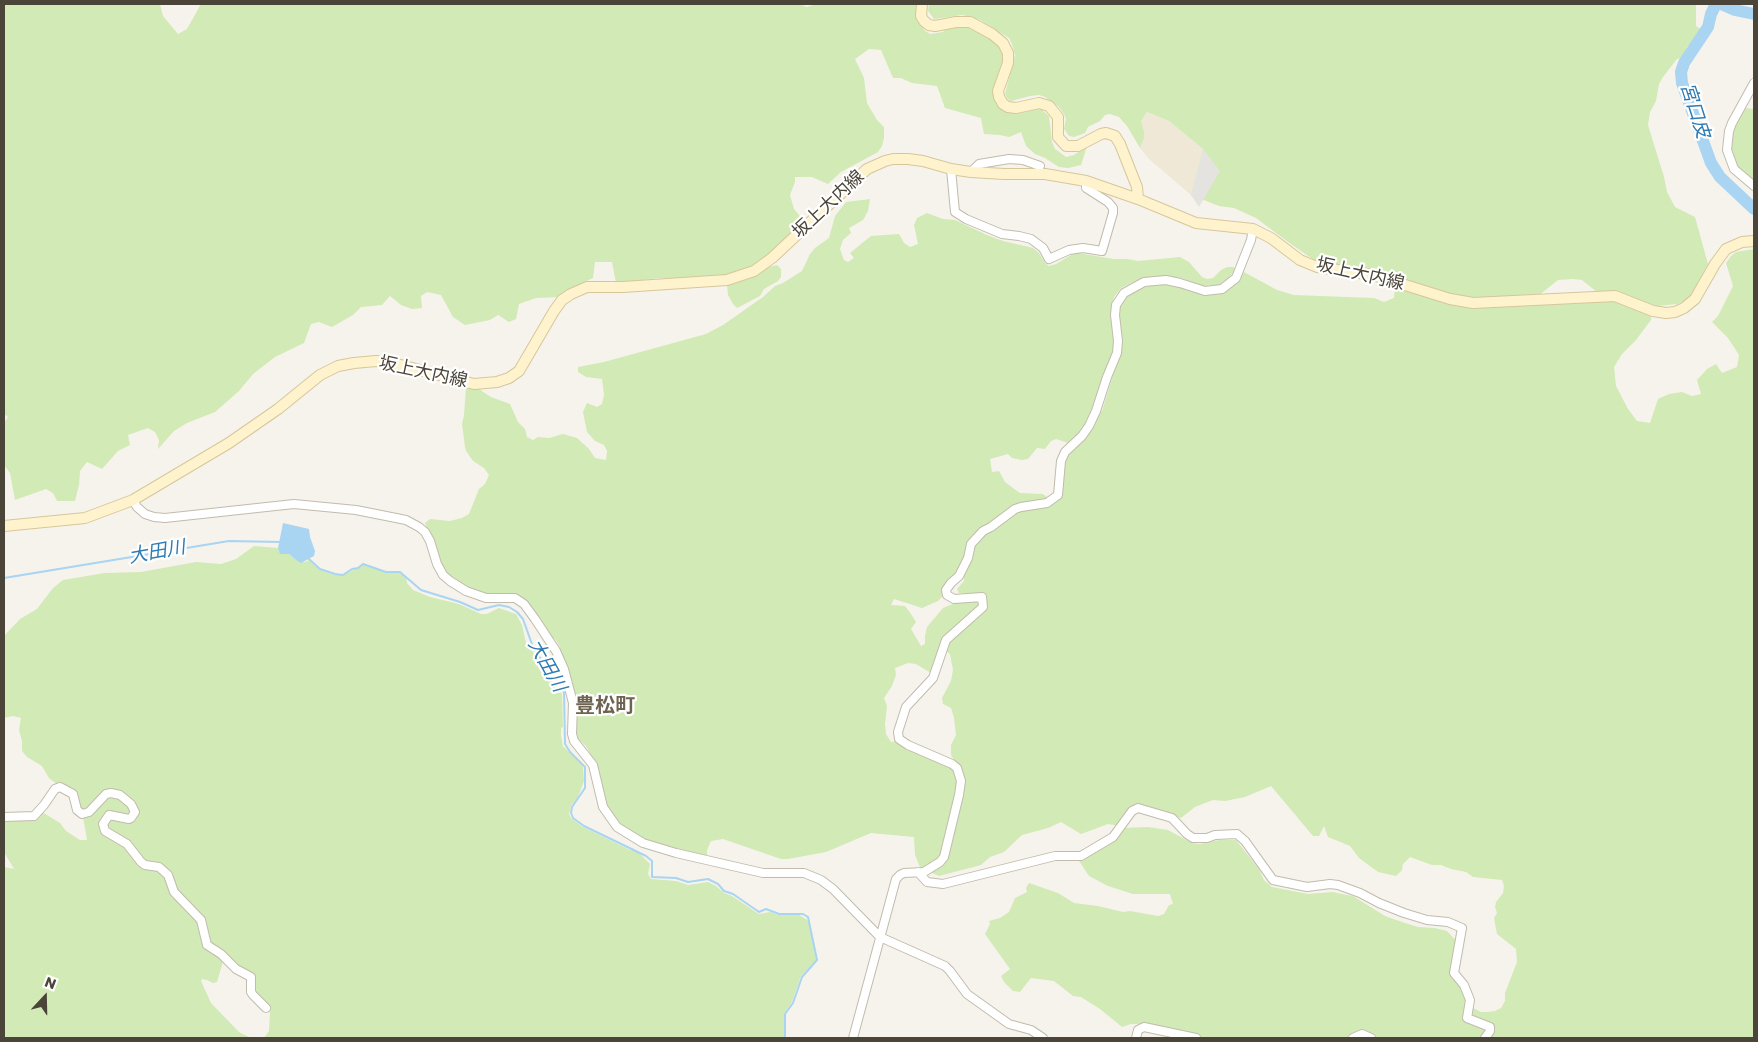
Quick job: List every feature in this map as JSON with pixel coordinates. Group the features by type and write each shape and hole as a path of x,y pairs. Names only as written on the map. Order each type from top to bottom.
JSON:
{"main road":[{"path":"922,4 920,16 929,25 936,26 956,22 970,22 992,34 1003,43 1008,53 1008,63 998,91 1003,104 1016,108 1039,103 1049,106 1058,117 1058,137 1066,146 1078,146 1101,134 1106,133 1114,136 1120,144 1136,188 1138,199"},
{"name":"坂上大内線","path":"4,526 85,518 133,500 229,443 278,409 312,380 338,366 354,362 376,361 397,364 474,384 497,382 509,378 519,371 554,311 562,300 571,294 587,287 623,287 727,280 754,271 772,258 856,178 876,164 893,159 908,159 971,172 1051,174 1086,181 1138,199 1196,223 1253,229 1271,238 1310,265 1373,275 1450,300 1473,303 1514,299 1614,296 1653,311 1675,312 1684,308 1695,299 1715,264 1726,250 1742,242 1754,241"}],"street":[{"path":"1754,83 1732,123 1727,150 1734,169 1754,186"},
{"path":"971,172 979,164 1009,159 1034,163 1040,166"},
{"path":"951,169 955,212 966,219 1002,234 1031,239 1043,248 1049,259 1069,250 1083,248 1102,252 1113,208 1108,202 1086,188 1086,181"},
{"path":"854,1038 896,879 904,874 924,872 940,862 944,857 959,795 961,780 957,768 952,764 908,746 899,739 898,732 906,707 933,678 946,640 982,607 982,597 954,599 947,595 946,590 959,576 968,558 971,544 982,530 991,527 1021,507 1047,503 1058,495 1061,461 1065,452 1082,436 1089,426 1096,411 1106,377 1117,353 1116,305 1124,293 1144,282 1166,280 1206,291 1222,289 1236,278 1251,240 1253,229"},
{"path":"133,500 137,507 145,514 154,518 294,504 356,510 401,519 419,527 425,532 430,541 437,564 443,575 450,581 466,591 486,598 515,598 524,604 536,620 556,651 564,669 573,703 572,727 574,741 593,765 604,807 617,827 643,843 676,853 763,873 804,874 812,876 833,889 880,937 944,966 950,971 966,994 1009,1024 1031,1030 1043,1038"},
{"path":"4,817 34,816 55,789 60,787 73,794 77,810 82,814 88,812 106,794 120,795 132,804 135,812 129,820 109,815 103,824 105,831 127,844 145,865 159,868 168,875 174,892 201,920 206,943 221,954 236,969 251,977 251,992 256,1000 266,1008"},
{"path":"918,872 927,882 943,884 1055,856 1081,856 1113,837 1132,811 1138,808 1172,818 1193,838 1237,834 1245,841 1273,880 1308,887 1330,884 1338,885 1360,892 1379,903 1404,913 1427,920 1448,922 1462,928 1454,973 1464,984 1470,1000 1467,1018 1490,1027 1490,1031 1485,1038"},
{"path":"1136,1038 1138,1030 1144,1027 1196,1038"},
{"path":"1353,1038 1362,1034 1371,1038"}],"shaded area":[{"path":"1147,112 1169,121 1203,149 1191,195 1149,159 1140,148 1144,138 1141,121"},
{"path":"1203,149 1220,171 1199,207 1191,195"}],"green space":[{"path":"4,4 160,4 163,16 178,34 187,29 201,4 799,4 807,7 816,4 919,4 918,16 924,30 930,34 943,32 947,28 962,25 971,26 988,35 1003,50 1005,61 996,100 1042,110 1049,116 1052,142 1055,149 1066,157 1074,155 1087,146 1081,165 1068,168 1059,167 1035,154 1026,146 1021,132 1009,137 984,134 981,118 945,108 937,86 912,83 901,78 893,78 881,50 869,49 855,59 864,78 867,103 877,120 884,127 882,146 878,152 841,172 828,184 812,177 795,177 790,195 794,209 803,220 769,255 748,269 726,275 697,279 659,278 616,283 612,262 595,262 593,278 568,290 560,297 536,298 519,304 516,319 509,322 498,315 490,320 465,325 453,317 441,295 427,292 421,296 422,308 412,309 401,305 390,296 382,305 361,307 353,315 332,327 319,322 311,324 304,343 275,357 253,374 239,391 215,412 187,423 174,431 158,449 159,440 155,432 148,428 128,435 130,445 118,451 102,469 87,462 80,471 75,501 57,501 53,493 46,489 15,500 10,473 4,465 4,423 8,417 4,414"},
{"path":"929,4 1696,4 1696,26 1701,29 1686,48 1688,50 1683,58 1677,59 1659,84 1656,101 1650,112 1648,125 1667,192 1675,207 1695,217 1708,264 1689,299 1677,304 1657,306 1606,292 1597,292 1582,280 1573,279 1558,280 1538,296 1472,299 1317,262 1256,218 1234,208 1219,206 1191,195 1203,149 1169,121 1147,112 1141,121 1144,138 1140,148 1127,126 1119,117 1110,114 1105,115 1100,121 1088,127 1085,133 1074,137 1069,136 1064,129 1066,119 1064,114 1059,107 1045,97 1039,95 1030,96 1011,101 1007,98 1005,94 1015,55 1009,38 980,20 971,17 962,15 934,19 928,11"},
{"path":"1745,108 1754,109 1754,183 1738,169 1730,150 1731,133"},
{"path":"870,199 868,211 863,220 849,228 851,233 843,240 840,249 844,260 848,262 854,258 850,253 871,236 899,234 904,243 910,247 918,244 914,225 917,218 927,213 943,219 955,220 1003,241 1033,248 1049,266 1078,253 1138,261 1180,257 1189,262 1202,277 1207,279 1213,278 1227,267 1236,269 1226,281 1219,285 1201,286 1182,278 1159,276 1141,278 1121,288 1114,297 1111,308 1113,353 1088,424 1071,444 1056,439 1051,441 1045,449 1037,448 1028,459 1012,458 1008,454 990,459 992,472 999,471 1005,482 1020,493 1043,494 1048,498 1044,501 1033,502 987,527 983,526 978,531 958,573 947,581 943,589 943,596 938,601 922,608 894,599 891,605 905,606 916,622 911,629 921,646 925,644 927,627 943,608 960,601 976,601 980,605 954,630 931,673 916,664 908,663 895,668 896,675 892,686 884,698 887,706 886,734 891,742 898,741 909,751 913,750 955,770 958,780 941,857 923,869 920,867 915,855 914,837 871,833 826,852 788,859 781,859 723,839 711,841 707,850 707,856 682,852 647,842 620,825 606,805 595,763 586,746 576,737 558,650 560,647 555,639 550,638 529,605 471,590 452,579 441,564 425,523 430,519 450,521 469,514 479,489 485,484 489,475 484,468 473,461 466,451 462,424 466,388 479,389 491,397 510,404 518,422 525,429 527,437 533,440 538,437 549,438 563,434 577,438 589,449 595,458 606,460 607,451 604,445 595,441 587,432 583,412 587,403 597,407 602,404 604,395 602,379 586,377 578,372 578,367 604,362 706,334 723,325 763,297 775,286 802,271 810,254 829,238 835,216 846,202"},
{"path":"1754,249 1754,1038 1487,1038 1491,1033 1469,1018 1471,1007 1481,1012 1495,1011 1501,1008 1517,962 1516,949 1497,934 1494,918 1497,913 1496,902 1503,893 1504,886 1502,880 1473,877 1466,872 1441,865 1432,865 1410,857 1396,876 1378,872 1359,858 1350,846 1328,837 1324,826 1319,836 1313,836 1271,786 1245,797 1225,801 1213,800 1195,807 1181,818 1144,806 1120,826 1108,824 1081,834 1061,822 1048,828 1022,835 1004,852 990,857 981,865 939,876 930,872 938,866 961,795 955,762 951,755 951,745 956,735 954,718 951,708 943,704 942,698 951,681 953,670 950,654 944,650 947,642 981,612 979,594 959,593 957,589 964,581 963,575 972,546 981,535 1015,512 1054,503 1058,498 1066,456 1098,412 1102,411 1123,342 1119,306 1132,291 1152,285 1167,284 1207,295 1219,294 1232,287 1244,272 1277,290 1294,295 1374,298 1384,302 1394,298 1395,285 1449,301 1612,299 1647,312 1651,316 1651,320 1636,340 1622,354 1614,367 1616,386 1628,409 1637,421 1650,423 1658,399 1669,394 1682,392 1692,396 1701,394 1697,380 1707,369 1716,364 1722,373 1737,367 1739,355 1728,338 1712,322 1718,316 1733,286 1726,263 1736,252"},
{"path":"777,265 781,269 781,277 778,281 764,289 760,296 737,308 733,304 728,295 727,284 748,279 765,268"},
{"path":"254,546 278,548 281,554 289,554 296,560 305,562 309,560 320,570 335,575 343,575 363,565 386,572 398,572 406,577 407,583 413,590 430,597 459,604 481,614 487,614 499,608 516,614 522,625 526,643 555,680 562,695 563,727 561,728 561,735 563,747 583,766 584,781 578,797 571,806 569,814 571,818 583,827 630,850 637,851 650,864 648,874 651,879 676,881 688,885 708,882 759,914 770,912 778,915 799,915 809,921 816,960 801,976 792,1002 784,1014 784,1038 264,1038 269,1031 270,1011 254,995 253,982 210,945 205,927 176,892 169,874 145,863 109,833 105,825 109,817 127,822 136,812 111,791 88,811 81,811 78,804 49,778 42,766 27,757 22,751 19,730 21,718 13,716 4,718 4,636 20,619 37,609 53,588 63,580 105,573 141,572 196,562 221,564 236,559"},
{"path":"107,796 119,796 133,810 129,817 113,813 101,824 122,842 136,860 158,868 195,913 204,937 224,958 217,982 213,983 202,979 201,981 211,1003 239,1032 251,1038 4,1038 4,867 14,869 4,852 4,819 42,812 60,823 66,831 80,840 87,840 83,817"},
{"path":"1148,827 1168,830 1192,843 1200,844 1219,840 1236,840 1259,869 1264,880 1272,887 1308,894 1333,892 1353,896 1385,916 1418,927 1447,931 1458,943 1452,972 1463,986 1468,1000 1466,1017 1488,1027 1483,1038 1376,1038 1371,1036 1351,1038 1202,1038 1139,1024 1122,1027 1100,1009 1081,997 1073,996 1054,981 1031,978 1020,992 1013,991 1001,976 1010,969 985,934 990,924 989,921 1000,918 1009,912 1015,898 1027,892 1026,888 1029,883 1058,893 1074,903 1123,912 1130,911 1158,916 1164,914 1169,905 1173,904 1170,894 1133,894 1108,886 1089,876 1079,861 1124,828"}],"water":[{"path":"283,523 309,529 315,551 314,556 301,563 289,554 280,554 278,548"}],"waterway":[{"name":"宮口皮","path":"1716,4 1708,27 1684,63 1681,72 1682,83 1711,163 1720,177 1754,209"},
{"path":"1721,4 1735,10 1754,14"},
{"name":"大田川","path":"4,578 229,541 281,542"},
{"name":"大田川","path":"309,559 320,569 335,574 343,575 363,564 386,572 400,572 421,590 460,602 478,610 499,605 509,607 517,612 523,619 534,650 556,678 564,693 565,744 585,767 585,788 572,807 571,813 573,818 584,826 646,856 652,861 652,877 676,878 688,882 708,879 759,912 766,909 779,914 803,914 808,917 817,960 802,977 793,1003 785,1014 785,1038"}],"district":[{"name":"豊松町","path":"605,707"}]}
